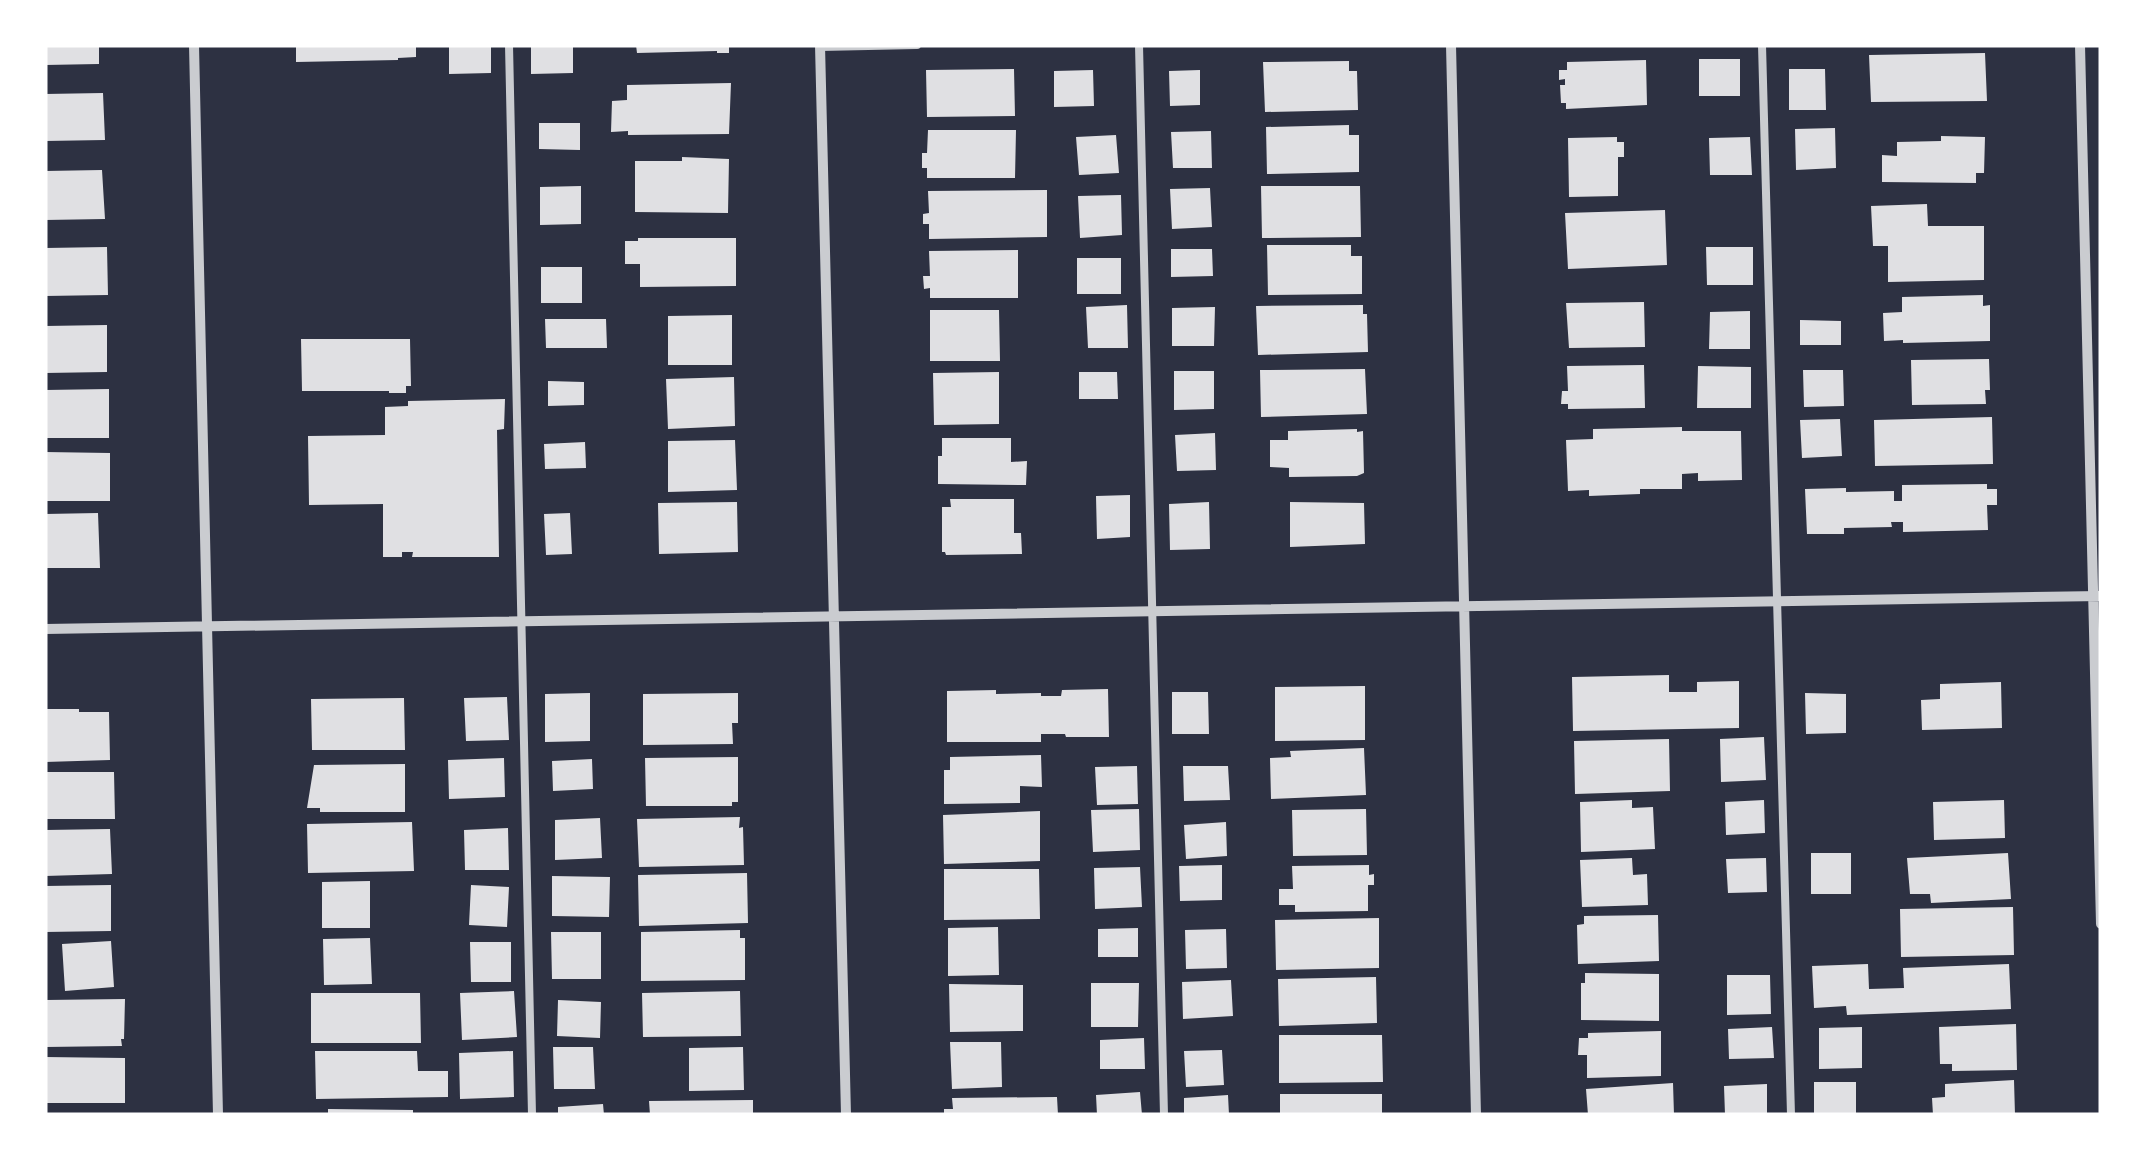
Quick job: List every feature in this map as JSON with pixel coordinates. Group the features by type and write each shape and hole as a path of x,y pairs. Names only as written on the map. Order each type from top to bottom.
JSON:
{"street":[{"path":"194,45 218,1115"},
{"path":"1451,45 1476,1115"},
{"path":"2080,45 2097,596 2101,924"},
{"path":"820,46 846,1115"},
{"path":"45,629 2097,596"}],"lane":[{"path":"508,45 532,1115"},
{"path":"820,46 917,45"},
{"path":"1139,45 1164,1115"},
{"path":"1762,45 1791,1115"}],"building":[{"path":"45,45 99,45 99,64 45,65"},
{"path":"296,45 416,45 416,57 296,62"},
{"path":"449,45 491,45 491,73 449,74"},
{"path":"531,45 573,45 573,73 531,74"},
{"path":"636,45 729,45 729,53 637,53"},
{"path":"1985,53 1987,101 1871,102 1869,55"},
{"path":"1699,59 1740,59 1740,96 1699,96"},
{"path":"1646,60 1647,105 1566,109 1566,103 1561,103 1560,85 1565,85 1565,79 1559,80 1559,70 1567,70 1567,62"},
{"path":"1349,61 1349,71 1357,71 1358,110 1265,112 1263,62"},
{"path":"1014,69 1015,116 927,117 926,70"},
{"path":"1789,69 1825,69 1826,110 1789,110"},
{"path":"1093,70 1094,106 1054,107 1054,71"},
{"path":"1200,70 1200,105 1170,106 1169,71"},
{"path":"731,83 729,134 611,132 612,101 627,100 627,85"},
{"path":"103,93 105,140 45,141 45,94"},
{"path":"539,123 580,123 580,150 539,149"},
{"path":"1349,125 1349,135 1359,135 1359,172 1267,174 1266,127"},
{"path":"1835,128 1836,168 1796,170 1795,129"},
{"path":"928,130 1016,130 1015,178 927,178 922,153 927,153"},
{"path":"1211,131 1212,168 1173,168 1171,132"},
{"path":"1116,135 1119,173 1079,175 1076,137"},
{"path":"1941,136 1985,137 1984,173 1976,173 1976,183 1882,182 1882,155 1897,156 1897,142 1941,141"},
{"path":"1617,137 1617,142 1624,142 1624,157 1618,157 1618,196 1569,197 1568,138"},
{"path":"1750,137 1752,175 1710,175 1709,138"},
{"path":"682,157 729,159 728,213 635,212 635,161 682,161"},
{"path":"102,170 105,219 45,220 45,171"},
{"path":"581,186 581,224 540,225 540,187"},
{"path":"1261,186 1360,186 1361,237 1262,238"},
{"path":"1210,188 1212,227 1172,229 1170,189"},
{"path":"1047,190 1047,237 929,239 929,224 923,224 923,214 929,213 928,191"},
{"path":"1121,195 1122,235 1080,238 1078,196"},
{"path":"1927,204 1928,226 1984,226 1984,280 1888,282 1888,246 1873,246 1871,206"},
{"path":"1665,210 1667,265 1568,269 1565,213"},
{"path":"736,238 736,286 640,287 640,264 625,264 625,241"},
{"path":"1267,245 1351,245 1351,256 1362,256 1362,294 1268,295"},
{"path":"107,247 108,295 45,296 45,248"},
{"path":"1706,247 1753,247 1753,285 1707,285"},
{"path":"1171,249 1212,249 1213,276 1171,277"},
{"path":"1018,250 1018,298 930,298 930,288 924,289 923,276 930,276 929,251"},
{"path":"1077,258 1121,258 1121,294 1077,294"},
{"path":"541,267 582,267 582,303 541,303"},
{"path":"1983,295 1983,306 1990,305 1990,341 1884,341 1883,313 1902,312 1902,297"},
{"path":"1644,302 1645,347 1569,348 1566,303"},
{"path":"1127,305 1128,348 1088,348 1086,307"},
{"path":"1363,305 1363,314 1367,314 1368,352 1258,355 1256,306"},
{"path":"1215,307 1214,346 1172,346 1172,308"},
{"path":"930,310 999,310 1000,361 930,361"},
{"path":"1750,311 1750,349 1709,349 1710,312"},
{"path":"732,315 732,365 668,365 668,316"},
{"path":"545,319 606,319 607,348 546,348"},
{"path":"1800,320 1841,321 1841,345 1800,345"},
{"path":"107,325 107,372 45,373 45,326"},
{"path":"301,339 410,339 411,386 406,386 406,393 302,391"},
{"path":"1989,359 1990,390 1985,390 1986,404 1912,405 1911,360"},
{"path":"1644,365 1645,408 1568,409 1568,404 1561,404 1562,391 1568,391 1567,366"},
{"path":"1698,366 1751,367 1751,408 1697,408"},
{"path":"1365,369 1367,414 1261,417 1260,370"},
{"path":"1803,370 1843,370 1844,406 1804,407"},
{"path":"1174,371 1214,371 1214,409 1174,410"},
{"path":"999,372 999,424 934,425 933,373"},
{"path":"1079,372 1117,372 1118,399 1079,399"},
{"path":"734,377 735,426 668,429 666,379"},
{"path":"548,381 584,382 584,405 548,406"},
{"path":"109,389 109,438 45,438 45,390"},
{"path":"505,399 504,429 497,430 499,557 412,557 413,552 402,552 402,557 383,557 383,504 309,505 308,436 385,435 385,407 408,406 408,401"},
{"path":"1992,417 1993,464 1875,466 1874,420"},
{"path":"1840,419 1842,456 1802,458 1800,420"},
{"path":"1682,427 1682,431 1741,431 1742,480 1698,481 1698,473 1682,474 1682,489 1640,489 1640,494 1589,496 1589,490 1568,491 1566,440 1593,439 1593,429"},
{"path":"1288,431 1363,431 1364,473 1289,477 1289,468 1270,467 1270,440 1288,440"},
{"path":"1215,433 1216,470 1177,471 1175,435"},
{"path":"942,438 1011,438 1011,462 1027,461 1026,485 938,484"},
{"path":"735,440 737,490 668,492 668,441"},
{"path":"585,442 586,468 545,469 544,444"},
{"path":"45,452 110,453 110,501 45,501"},
{"path":"1987,484 1987,489 1997,489 1997,505 1987,505 1988,530 1903,532 1903,522 1891,522 1892,527 1844,528 1844,534 1807,534 1805,489 1894,491 1894,501 1902,501 1902,485"},
{"path":"1130,495 1130,537 1097,539 1096,496"},
{"path":"950,499 1014,499 1014,533 1021,533 1022,554 942,552 942,507 951,507"},
{"path":"737,502 738,552 659,554 658,503"},
{"path":"1209,502 1210,549 1170,550 1169,504"},
{"path":"1290,502 1364,503 1365,544 1290,547"},
{"path":"98,513 100,568 45,568 45,514"},
{"path":"570,513 572,554 546,555 544,514"},
{"path":"1669,675 1669,692 1697,692 1697,682 1739,681 1739,728 1573,731 1572,677"},
{"path":"2001,682 2002,728 1922,730 1921,700 1940,699 1940,684"},
{"path":"1365,686 1365,740 1275,741 1275,687"},
{"path":"1108,689 1109,737 1041,734 1041,742 947,742 947,691 996,690 996,694 1061,696 1062,690"},
{"path":"1172,692 1208,692 1209,734 1172,734"},
{"path":"590,693 590,741 545,742 545,694"},
{"path":"738,693 738,723 732,723 733,744 643,745 643,694"},
{"path":"1805,693 1846,694 1846,733 1806,734"},
{"path":"507,697 509,740 466,741 464,698"},
{"path":"404,698 405,750 312,750 311,699"},
{"path":"45,709 109,712 110,760 45,762"},
{"path":"1764,737 1766,780 1721,782 1720,739"},
{"path":"1669,739 1670,791 1575,794 1574,741"},
{"path":"1364,748 1366,795 1271,799 1270,758 1291,757 1290,751"},
{"path":"1041,755 1042,787 1020,786 1020,803 944,804 944,770 950,770 950,757"},
{"path":"738,757 738,802 732,802 732,806 646,806 645,758"},
{"path":"504,758 505,797 449,799 448,760"},
{"path":"592,759 593,789 553,791 552,761"},
{"path":"405,764 405,812 320,812 320,808 307,808 314,765"},
{"path":"1137,766 1138,804 1097,805 1095,767"},
{"path":"1183,766 1228,766 1230,800 1184,801"},
{"path":"45,772 114,772 115,819 45,819"},
{"path":"1632,800 1632,808 1653,807 1655,849 1581,852 1580,802"},
{"path":"1764,800 1765,833 1726,835 1725,802"},
{"path":"2004,800 2005,838 1934,840 1933,802"},
{"path":"1139,809 1140,850 1093,852 1091,810"},
{"path":"1366,809 1367,855 1293,856 1292,810"},
{"path":"1040,811 1040,861 944,864 943,815"},
{"path":"740,817 744,865 639,867 637,819"},
{"path":"600,818 602,858 555,860 555,820"},
{"path":"412,822 414,871 308,873 307,824"},
{"path":"1226,822 1227,856 1186,859 1184,825"},
{"path":"508,828 509,870 465,870 464,830"},
{"path":"110,829 112,874 45,876 45,830"},
{"path":"1811,853 1851,853 1851,894 1811,894"},
{"path":"2008,853 2011,899 1931,903 1930,894 1910,894 1907,858"},
{"path":"1632,858 1633,875 1647,874 1648,905 1582,907 1580,860"},
{"path":"1766,858 1767,892 1728,893 1726,859"},
{"path":"1222,865 1222,900 1180,901 1179,866"},
{"path":"1369,865 1374,885 1368,885 1368,911 1295,912 1295,905 1279,905 1279,889 1293,889 1292,866"},
{"path":"1140,867 1142,907 1095,909 1094,868"},
{"path":"944,869 1039,869 1040,919 944,920"},
{"path":"747,873 748,923 639,926 638,875"},
{"path":"552,876 610,877 609,917 552,916"},
{"path":"370,881 370,928 322,928 322,882"},
{"path":"111,885 111,931 45,932 45,886"},
{"path":"471,885 509,887 507,927 469,925"},
{"path":"2013,907 2014,955 1901,957 1900,909"},
{"path":"1658,915 1659,961 1578,964 1577,925 1584,924 1584,916"},
{"path":"1379,918 1379,968 1276,970 1275,920"},
{"path":"998,927 999,975 948,976 948,928"},
{"path":"1138,928 1138,957 1098,957 1098,929"},
{"path":"1226,929 1227,968 1186,969 1185,930"},
{"path":"740,930 740,938 745,938 745,980 641,981 641,932"},
{"path":"551,932 601,932 601,979 552,979"},
{"path":"370,938 372,984 324,985 323,939"},
{"path":"111,941 114,987 65,991 62,944"},
{"path":"470,942 511,942 511,982 471,982"},
{"path":"1868,964 1869,989 1904,988 1903,968 2009,964 2011,1009 1847,1015 1846,1006 1814,1008 1812,966"},
{"path":"1585,973 1659,974 1659,1021 1581,1020 1581,983 1585,983"},
{"path":"1727,975 1770,975 1771,1014 1727,1015"},
{"path":"1376,977 1377,1023 1279,1026 1278,979"},
{"path":"1231,980 1233,1016 1183,1019 1182,982"},
{"path":"1091,983 1139,983 1138,1027 1091,1027"},
{"path":"949,984 1023,985 1023,1031 950,1032"},
{"path":"514,991 517,1037 462,1040 460,993"},
{"path":"740,991 741,1036 643,1037 642,993"},
{"path":"311,993 420,993 421,1043 311,1043"},
{"path":"125,999 122,1046 45,1047 45,1000"},
{"path":"558,1000 601,1002 600,1038 557,1036"},
{"path":"2016,1024 2017,1070 1952,1071 1952,1064 1940,1064 1939,1027"},
{"path":"1772,1027 1774,1058 1729,1059 1728,1029"},
{"path":"1862,1027 1862,1068 1819,1069 1819,1028"},
{"path":"1661,1031 1661,1076 1587,1078 1587,1055 1578,1055 1579,1038 1588,1038 1588,1033"},
{"path":"1279,1035 1382,1035 1383,1082 1279,1083"},
{"path":"1144,1038 1145,1069 1100,1069 1100,1040"},
{"path":"950,1042 1001,1042 1002,1087 952,1089"},
{"path":"553,1047 593,1047 595,1089 554,1089"},
{"path":"743,1047 744,1090 689,1091 689,1048"},
{"path":"1222,1050 1224,1085 1186,1087 1184,1051"},
{"path":"315,1051 417,1051 418,1071 448,1071 448,1097 316,1099"},
{"path":"513,1051 514,1097 460,1099 459,1053"},
{"path":"45,1057 125,1058 125,1103 45,1103"},
{"path":"2014,1080 2015,1115 1933,1115 1932,1098 1945,1097 1945,1084"},
{"path":"1814,1082 1856,1082 1856,1114 1814,1113"},
{"path":"1673,1083 1674,1115 1588,1115 1586,1089"},
{"path":"1767,1084 1767,1115 1725,1115 1724,1086"},
{"path":"1140,1092 1142,1115 1097,1115 1096,1095"},
{"path":"1280,1094 1382,1094 1382,1115 1280,1115"},
{"path":"1228,1095 1229,1115 1184,1115 1184,1098"},
{"path":"1057,1097 1058,1115 944,1115 944,1109 953,1109 952,1098"},
{"path":"753,1100 753,1115 650,1115 649,1101"},
{"path":"603,1104 604,1115 558,1115 558,1107"},
{"path":"328,1109 413,1110 413,1115 328,1115"}]}
